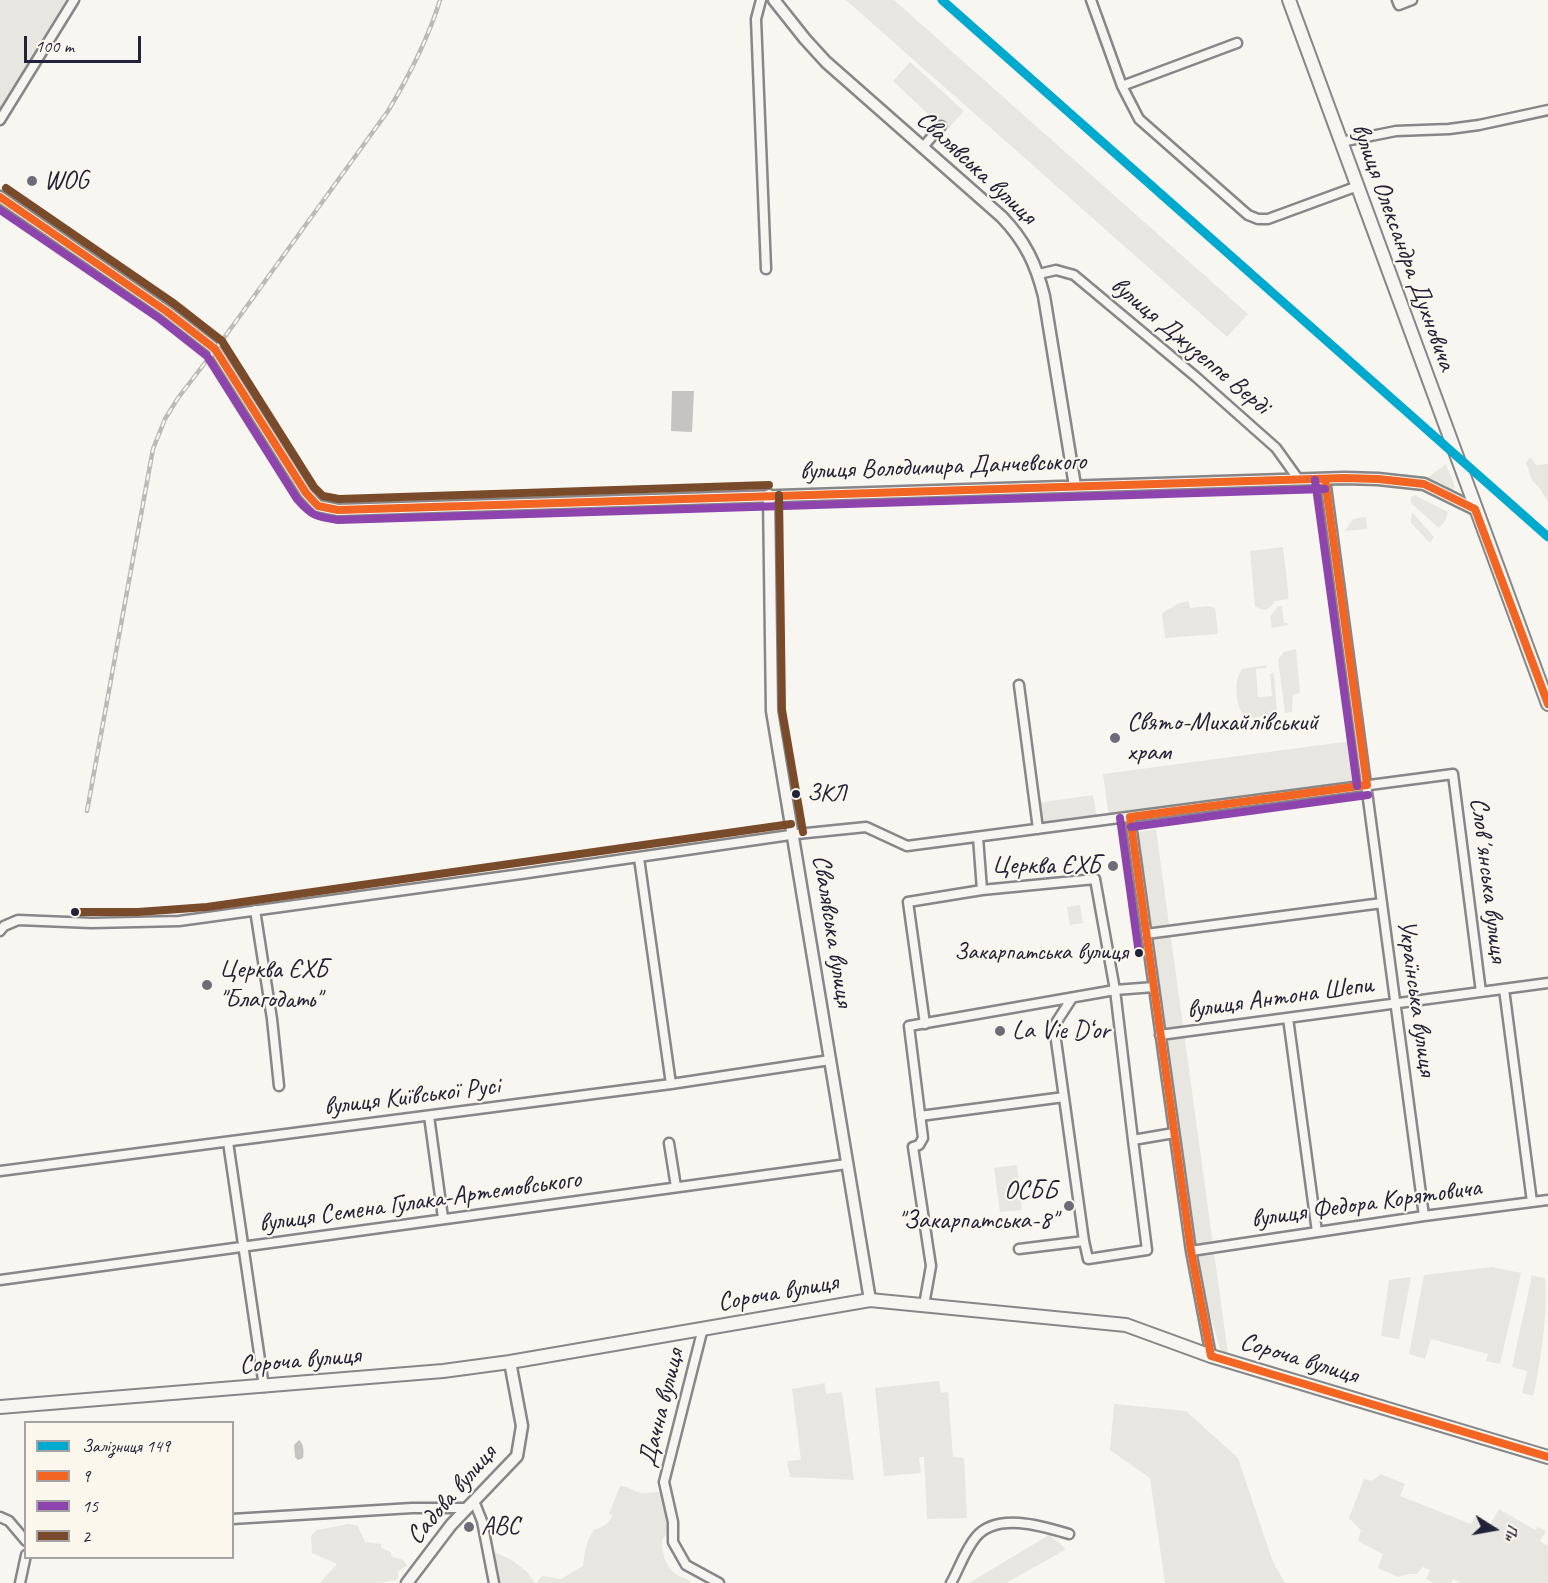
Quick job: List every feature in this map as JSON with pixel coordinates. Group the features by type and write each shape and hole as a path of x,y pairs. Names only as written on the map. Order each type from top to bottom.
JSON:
{"main road":[{"name":"вулиця Олександра Духновича","path":"1289,0 1548,704"},
{"name":"Сороча вулиця","path":"0,1407 443,1371 510,1362 870,1300 1126,1325 1211,1356 1548,1457"}],"street":[{"path":"0,120 74,0"},
{"path":"761,0 756,19 766,269"},
{"name":"Свалявська вулиця","path":"774,0 826,62 1014,230 1032,258 1039,274 1044,296 1075,486"},
{"path":"1091,0 1131,107 1145,126 1195,166 1248,215 1258,219 1268,219 1358,186"},
{"path":"1397,0 1399,5 1412,0"},
{"path":"1122,86 1237,43"},
{"path":"1341,142 1396,131 1449,129 1479,125 1548,110"},
{"path":"923,147 941,126"},
{"name":"вулиця Володимира Данчевського","path":"0,197 207,341 227,365 306,493 322,508 338,510 769,495 1378,479 1424,484 1475,509"},
{"name":"вулиця Джузеппе Верді","path":"1039,274 1056,270 1074,275 1196,377 1276,448 1299,480"},
{"path":"1,925 18,920 92,923 157,922 639,858 793,834 866,827 907,846 1366,785 1325,479"},
{"name":"Свалявська вулиця","path":"769,495 772,711 870,1300"},
{"path":"1019,685 1038,829"},
{"name":"Словʼянська вулиця","path":"1366,785 1453,774 1481,992"},
{"name":"Українська вулиця","path":"1366,785 1424,1216"},
{"path":"1130,817 1191,1251 1211,1356"},
{"path":"978,837 982,890"},
{"path":"639,858 671,1084"},
{"path":"925,1023 908,902 982,890 1095,879 1115,990 1147,1250 1088,1259 1054,1026 1072,998"},
{"path":"1146,934 1382,903"},
{"path":"255,910 272,1019 279,1086"},
{"name":"вулиця Антона Шепи","path":"1160,1035 1548,982"},
{"path":"924,1305 931,1266 913,1147 919,1145 923,1138 909,1026 1115,990 1154,987"},
{"path":"1504,988 1532,1202"},
{"path":"1288,1018 1317,1232"},
{"name":"вулиця Київської Русі","path":"0,1171 671,1084 830,1060"},
{"path":"920,1116 1064,1097"},
{"path":"429,1116 443,1218"},
{"path":"1133,1140 1174,1133"},
{"path":"228,1142 264,1387"},
{"path":"669,1143 676,1187"},
{"name":"вулиця Семена Гулака-Артемовського","path":"0,1280 847,1164"},
{"name":"вулиця Федора Корятовича","path":"1191,1251 1548,1200"},
{"path":"1019,1249 1084,1241"},
{"name":"Дачна вулиця","path":"703,1328 664,1482 673,1522 673,1542 686,1565 719,1583"},
{"name":"Садова вулиця","path":"407,1583 451,1525 517,1456 522,1426 510,1362"},
{"path":"234,1519 470,1504 482,1521 494,1583"},
{"path":"0,1517 9,1521 24,1539"},
{"path":"951,1583 975,1538 992,1525 1031,1523 1069,1534"},
{"path":"20,1583 25,1559"}],"shaded area":[{"path":"0,0 69,0 0,114"},
{"path":"846,0 894,0 1248,314 1227,337"},
{"path":"910,62 964,111 946,131 893,81"},
{"path":"672,391 694,391 692,432 671,431"},
{"path":"1530,457 1536,465 1548,464 1548,502 1532,480 1526,463"},
{"path":"1446,464 1455,487 1452,491 1424,480"},
{"path":"1414,495 1448,512 1439,528 1411,503 1411,497"},
{"path":"1412,512 1434,537 1430,543 1411,523"},
{"path":"1366,517 1367,529 1345,531 1353,519"},
{"path":"1283,547 1289,599 1275,601 1264,610 1255,606 1250,551"},
{"path":"1188,601 1190,608 1208,606 1215,608 1217,634 1165,638 1162,613"},
{"path":"1278,606 1282,606 1284,623 1288,625 1272,628 1270,617"},
{"path":"1296,649 1300,693 1293,695 1292,712 1285,713 1278,659 1284,652"},
{"path":"1266,665 1266,668 1256,669 1258,697 1272,696 1270,674 1274,673 1277,712 1247,719 1238,702 1236,687 1239,674 1242,669"},
{"path":"1351,741 1357,781 1109,818 1103,774"},
{"path":"1093,795 1097,819 1040,827 1037,803"},
{"path":"1156,829 1228,1356 1220,1349 1198,1275 1134,833"},
{"path":"1080,905 1083,923 1070,925 1067,907"},
{"path":"1017,1165 1022,1210 1000,1212 994,1168"},
{"path":"1492,1267 1521,1273 1500,1364 1486,1361 1488,1354 1431,1339 1425,1359 1409,1354 1424,1275"},
{"path":"1532,1275 1545,1278 1546,1291 1543,1337 1533,1396 1522,1393 1527,1371 1512,1367"},
{"path":"1411,1277 1399,1339 1381,1336 1389,1280"},
{"path":"939,1381 941,1393 948,1392 953,1457 964,1458 967,1518 927,1519 924,1457 919,1457 921,1473 884,1476 875,1388"},
{"path":"825,1383 826,1394 842,1392 854,1480 790,1477 787,1461 801,1460 792,1389"},
{"path":"1114,1404 1186,1411 1238,1458 1273,1562 1285,1583 1165,1583 1150,1478 1110,1450"},
{"path":"299,1440 304,1454 303,1458 298,1460 295,1457 294,1445"},
{"path":"1381,1474 1405,1484 1400,1496 1471,1524 1474,1517 1489,1526 1499,1509 1535,1530 1538,1527 1546,1531 1540,1541 1548,1546 1548,1583 1461,1583 1453,1579 1451,1583 1434,1583 1426,1579 1430,1570 1423,1567 1417,1574 1398,1577 1378,1568 1383,1554 1358,1541 1361,1530 1349,1518 1364,1479 1372,1481"},
{"path":"620,1486 642,1493 666,1494 671,1524 662,1540 664,1556 675,1573 692,1583 539,1583 538,1580 543,1576 561,1579 583,1566 589,1538 595,1529 603,1526 612,1518 613,1515 609,1514"},
{"path":"349,1524 358,1526 365,1542 381,1544 381,1548 391,1552 391,1556 403,1560 407,1566 398,1571 396,1580 377,1583 320,1583 337,1564 312,1553 311,1536 317,1530"},
{"path":"1049,1535 1065,1550 1006,1583 969,1583"},
{"path":"494,1552 512,1560 527,1572 535,1583 497,1583"}],"railway":[{"path":"87,811 153,449 165,419 388,111 417,57 440,0"}],"rail line":[{"name":"149","path":"942,0 1548,537"}],"transit line":[{"name":"2","path":"6,188 172,302 222,341 314,487 323,496 339,499 769,485"},
{"name":"9","path":"0,197 166,311 215,349 306,493 318,506 338,510 1344,478 1424,484 1475,509 1548,704"},
{"name":"15","path":"0,210 160,319 207,356 297,499 315,515 324,518 338,520 1325,489"},
{"name":"9","path":"1325,479 1367,785 1130,817 1191,1251 1211,1356 1548,1457"},
{"name":"15","path":"1315,480 1357,786"},
{"name":"2","path":"779,495 782,710 803,832"},
{"name":"15","path":"1131,827 1368,795"},
{"name":"15","path":"1120,818 1139,954"},
{"name":"2","path":"75,912 138,912 207,907 791,824"}],"place":[{"name":"WOG","path":"32,181"},
{"name":"Свято-Михайлівський храм","path":"1115,738"},
{"name":"ЗКЛ","path":"796,794"},
{"name":"Церква ЄХБ","path":"1113,866"},
{"name":"Закарпатська вулиця","path":"1139,953"},
{"name":"Церква ЄХБ \"Благодать\"","path":"207,985"},
{"name":"La Vie D‘or","path":"1000,1031"},
{"name":"ОСББ \"Закарпатська-8\"","path":"1069,1206"},
{"name":"ABC","path":"469,1527"}]}
